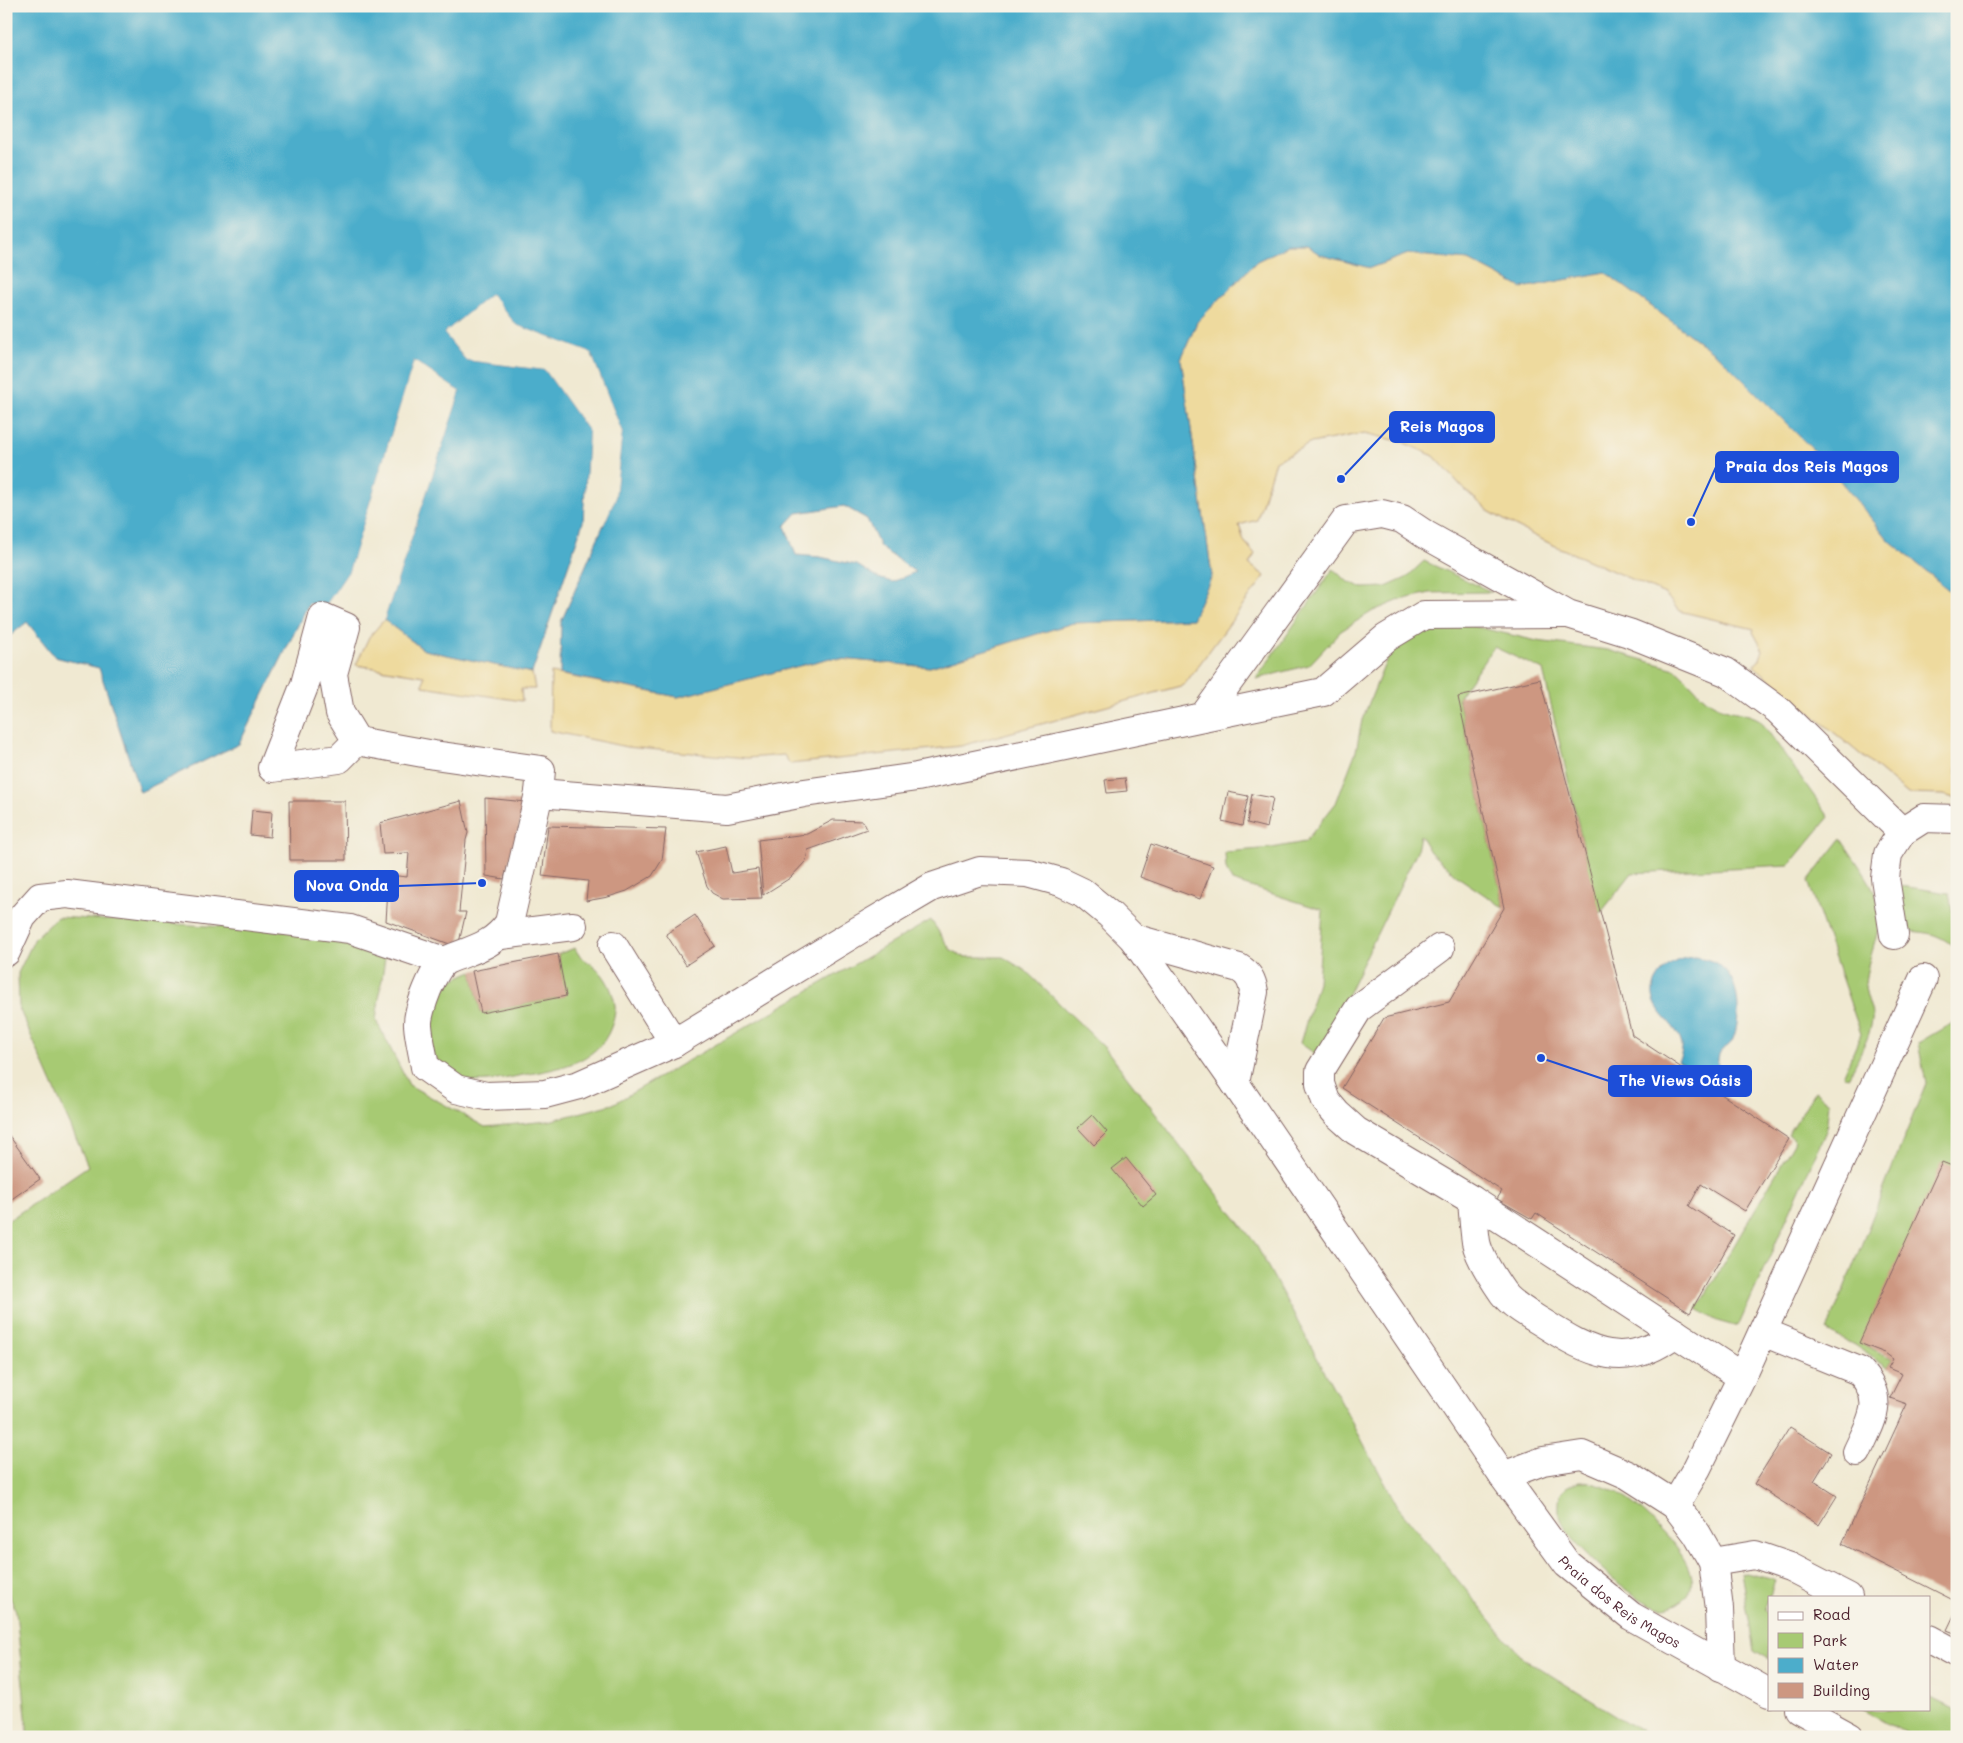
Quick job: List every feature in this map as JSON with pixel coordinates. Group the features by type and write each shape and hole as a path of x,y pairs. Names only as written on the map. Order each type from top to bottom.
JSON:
{"street":[{"path":"1203,716 1346,520 1382,514 1402,519 1426,535 1568,614 1629,633 1726,672 1778,710 1902,832"},
{"path":"539,792 727,808 804,793 916,777 1323,692 1386,638 1424,615 1568,614"},
{"path":"323,617 346,628 333,674 340,713 357,742 339,758 272,768 305,684 323,617"},
{"path":"6,952 22,917 40,897 67,894 350,929 444,961 472,952 501,935 509,924 539,792 541,770 357,742"},
{"path":"1894,935 1885,878 1888,854 1902,832 1924,818 1957,819"},
{"name":"Praia dos Reis Magos","path":"444,961 430,979 418,1023 425,1068 456,1088 486,1096 545,1094 579,1085 674,1043 932,887 980,871 1028,873 1061,882 1082,892 1110,915 1133,938 1235,1083 1503,1476 1566,1564 1631,1616 1768,1692"},
{"path":"501,935 573,926"},
{"path":"1133,938 1239,968 1246,972 1252,980 1254,992 1235,1083"},
{"path":"613,945 674,1043"},
{"path":"1440,948 1359,1008 1320,1071 1320,1084 1326,1101 1356,1131 1472,1200 1742,1377"},
{"path":"1675,1505 1697,1468 1742,1377 1923,979"},
{"path":"1472,1200 1476,1244 1490,1273 1505,1295 1529,1314 1587,1348 1611,1354 1635,1354 1660,1345 1675,1333"},
{"path":"1763,1332 1859,1372 1869,1382 1875,1406 1874,1416 1857,1452"},
{"path":"1503,1476 1543,1461 1582,1455 1628,1476 1675,1505 1697,1534 1712,1562 1718,1609 1721,1667"},
{"path":"1712,1562 1755,1555 1790,1567 1846,1596"},
{"path":"1930,1640 1957,1654"},
{"path":"1801,1710 1850,1737"}],"green space":[{"path":"1424,561 1492,592 1430,593 1400,600 1373,611 1341,631 1309,665 1256,679 1333,569 1347,581 1363,588 1386,587 1406,578"},
{"path":"1460,623 1537,641 1608,650 1675,669 1701,695 1713,704 1724,709 1750,715 1760,720 1829,817 1789,865 1632,873 1599,915 1543,670 1494,647 1458,698 1504,908 1458,877 1430,852 1420,835 1417,851 1318,1056 1300,1043 1318,982 1323,910 1232,881 1226,869 1225,852 1272,848 1305,842 1336,803 1356,751 1362,720 1388,656 1424,628"},
{"path":"1841,839 1870,883 1877,898 1879,909 1878,930 1866,973 1865,984 1872,1021 1866,1043 1849,1077 1843,1076 1861,1034 1808,881"},
{"path":"1901,886 1949,893 1952,910 1957,918 1957,949 1945,940 1933,935 1906,931"},
{"path":"57,917 343,934 386,951 376,1020 409,1085 485,1127 549,1121 613,1104 931,920 950,949 964,957 1003,957 1026,971 1105,1048 1255,1243 1398,1507 1520,1656 1650,1737 28,1737 16,1611 6,1588 6,1222 88,1166 19,1008 18,973 35,938"},
{"path":"575,948 580,956 594,966 605,978 615,1005 615,1012 608,1034 601,1045 591,1053 580,1060 556,1069 505,1079 482,1081 468,1081 458,1077 435,1057 430,1035 432,1020 438,998 449,983 472,971 481,1013 565,996 558,954"},
{"path":"1957,1020 1957,1168 1860,1343 1893,1359 1888,1368 1854,1345 1827,1331 1926,1083 1918,1043"},
{"path":"1815,1091 1829,1102 1826,1131 1738,1327 1717,1321 1697,1309 1795,1141 1788,1135"},
{"path":"1579,1482 1602,1486 1623,1497 1651,1520 1672,1543 1690,1572 1690,1591 1682,1601 1663,1608 1652,1605 1637,1597 1604,1571 1575,1541 1565,1528 1560,1517 1559,1503 1560,1494 1567,1486"},
{"path":"1741,1572 1775,1580 1770,1596 1768,1596 1765,1611 1768,1612 1768,1659 1754,1651"},
{"path":"1930,1698 1957,1711 1957,1737 1914,1737 1864,1710 1930,1710"}],"sand":[{"path":"1288,246 1307,246 1321,255 1370,268 1408,254 1469,260 1522,288 1605,272 1721,358 1823,460 1889,540 1957,597 1957,799 1944,795 1908,794 1754,666 1760,659 1763,650 1753,632 1754,629 1679,611 1665,594 1551,544 1490,512 1465,490 1434,456 1402,442 1365,433 1311,443 1275,461 1257,520 1239,525 1244,541 1255,554 1249,564 1265,576 1184,685 961,746 790,764 784,755 747,758 627,747 550,731 551,673 678,697 830,658 930,667 1073,623 1192,619 1212,576 1181,359 1197,322 1257,261"},
{"path":"384,620 424,650 532,673 535,689 521,689 522,701 423,686 424,676 356,665 369,637"}],"water":[{"path":"6,6 1957,6 1957,597 1889,540 1823,460 1721,358 1605,272 1522,288 1469,260 1408,254 1370,268 1321,255 1307,246 1288,246 1257,261 1197,322 1181,359 1212,576 1192,619 1073,623 930,667 830,658 678,697 560,674 561,622 615,499 622,432 591,353 516,325 491,294 444,333 466,360 545,370 589,432 583,522 532,673 424,650 384,620 460,392 414,361 349,571 324,608 309,603 239,744 140,792 99,668 55,657 27,622 6,639","holes":["844,506 867,519 880,547 915,572 892,582 878,578 857,565 820,557 796,555 785,526 797,513"]},
{"path":"1694,957 1711,961 1726,971 1734,985 1738,1004 1736,1031 1733,1039 1719,1055 1718,1068 1706,1078 1678,1061 1682,1049 1680,1038 1658,1009 1654,999 1654,987 1664,969 1676,961"}],"pier":[{"path":"491,294 516,325 591,353 622,432 615,499 604,524 602,523 613,498 619,432 589,355 515,327 491,297 448,333 467,357 547,368 591,432 586,517 584,516 589,432 545,370 466,360 444,333"},
{"path":"414,361 460,392 384,620 382,622 381,620 457,393 415,365 351,572 326,609 324,608 349,571"}],"building":[{"path":"1540,679 1632,1035 1789,1139 1745,1211 1701,1184 1689,1206 1734,1235 1690,1313 1536,1213 1532,1219 1497,1199 1502,1191 1342,1088 1384,1018 1449,1002 1504,908 1458,697"},
{"path":"1125,778 1127,791 1107,793 1105,780"},
{"path":"1228,792 1248,796 1242,826 1222,821"},
{"path":"1252,794 1273,798 1267,828 1247,823"},
{"path":"485,798 526,802 504,879 486,876"},
{"path":"289,801 345,801 346,860 290,860"},
{"path":"461,801 468,833 459,912 466,912 458,947 386,921 389,875 407,877 409,853 383,854 380,823"},
{"path":"252,810 272,812 270,837 250,835"},
{"path":"833,820 863,821 867,829 808,850 806,861 790,878 763,895 758,840 807,834"},
{"path":"548,826 666,829 662,860 652,876 627,891 586,901 588,881 542,876"},
{"path":"1151,844 1213,866 1200,899 1140,877"},
{"path":"726,846 732,873 758,869 762,898 723,899 712,893 707,886 696,852"},
{"path":"695,915 715,946 686,965 666,934"},
{"path":"558,954 566,996 481,1013 472,971"},
{"path":"1092,1115 1107,1132 1094,1145 1078,1128"},
{"path":"8,1134 40,1179 6,1203 6,1136"},
{"path":"1126,1158 1156,1195 1143,1206 1112,1169"},
{"path":"1942,1162 1957,1168 1957,1602 1842,1544 1907,1404 1890,1398 1902,1374 1888,1368 1893,1359 1885,1353 1859,1343"},
{"path":"1790,1427 1831,1453 1814,1481 1837,1496 1819,1525 1754,1484"},
{"path":"1957,1609 1957,1634 1947,1630"}],"place":[{"name":"Reis Magos","path":"1341,479"},
{"name":"Praia dos Reis Magos","path":"1691,522"},
{"name":"Nova Onda","path":"482,883"},
{"name":"The Views Oásis","path":"1541,1058"}]}
